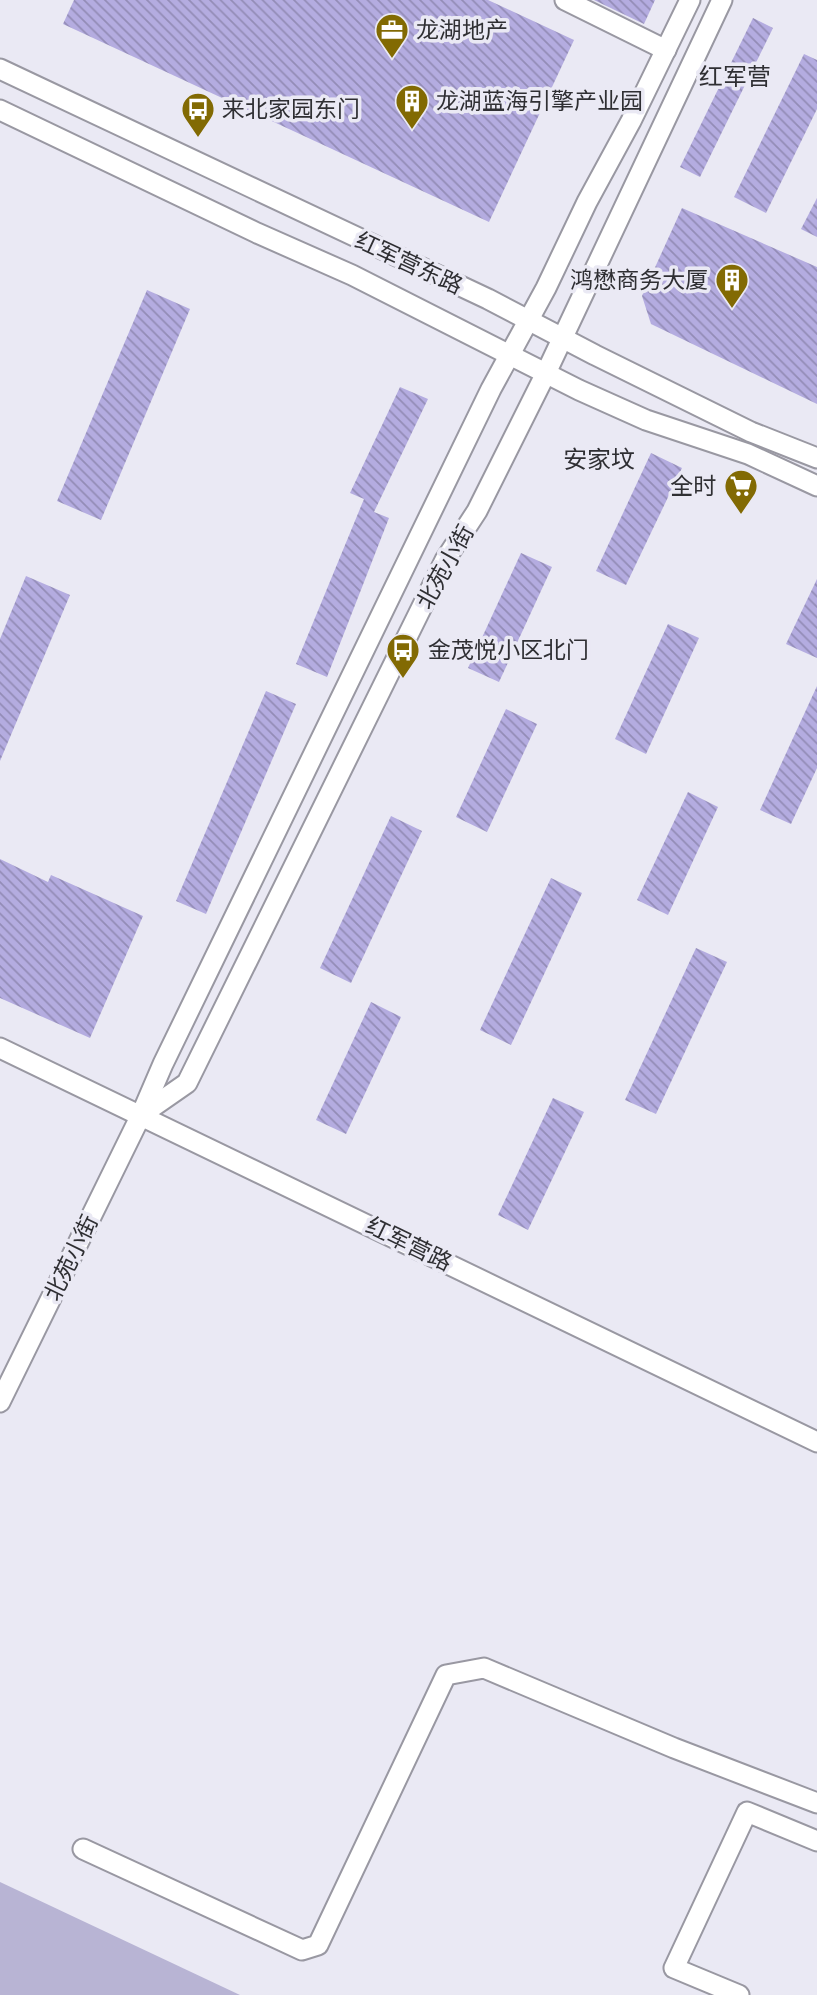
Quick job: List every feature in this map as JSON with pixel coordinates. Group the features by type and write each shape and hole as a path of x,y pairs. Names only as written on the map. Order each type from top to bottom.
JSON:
{"street":[{"path":"565,0 666,50"},
{"name":"北苑小街","path":"0,1402 491,389 546,288 690,0"},
{"name":"北苑小街","path":"141,1115 187,1083 445,560 477,511 546,373 722,0"},
{"name":"红军营东路","path":"0,69 488,299 751,432 817,457"},
{"name":"红军营东路","path":"0,110 257,233 352,275 646,420 748,454 817,486"},
{"name":"红军营路","path":"0,1048 817,1442"},
{"path":"83,1849 302,1950 318,1945 446,1675 484,1668 674,1748 817,1803"},
{"path":"739,1995 674,1968 747,1812 817,1841"}],"shaded area":[{"path":"0,1882 240,1995 0,1995"}],"building":[{"name":"龙湖蓝海引擎产业园","path":"74,0 488,0 574,40 489,222 63,24"},
{"path":"594,0 655,0 644,24"},
{"path":"753,18 773,28 700,177 680,167"},
{"path":"804,54 817,60 817,109 766,213 734,197"},
{"path":"817,198 817,237 801,229"},
{"name":"鸿懋商务大厦","path":"682,208 817,267 817,404 651,324 642,296"},
{"path":"147,290 190,309 101,520 57,501"},
{"path":"400,387 428,399 374,512 389,518 327,677 296,664 364,499 350,493"},
{"path":"651,453 682,468 626,585 596,571"},
{"path":"521,553 552,567 499,682 468,668"},
{"path":"26,576 70,595 0,761 0,639"},
{"path":"817,579 817,658 786,644"},
{"path":"668,624 699,638 646,754 615,739"},
{"path":"817,686 817,768 791,824 760,810"},
{"path":"266,691 296,704 206,914 176,901"},
{"path":"506,709 537,724 487,832 456,817"},
{"path":"688,792 718,807 668,915 637,900"},
{"path":"391,816 422,831 351,983 320,968"},
{"path":"0,859 48,882 51,875 143,916 90,1038 0,998"},
{"path":"551,878 582,893 511,1045 480,1030"},
{"path":"696,948 727,962 656,1114 625,1100"},
{"path":"371,1002 401,1017 346,1134 316,1120"},
{"path":"553,1098 584,1112 528,1230 498,1215"}],"place":[{"name":"龙湖地产","path":"392,60"},
{"name":"龙湖蓝海引擎产业园","path":"412,131"},
{"name":"来北家园东门","path":"198,139"},
{"name":"鸿懋商务大厦","path":"732,310"},
{"name":"全时","path":"741,516"},
{"name":"金茂悦小区北门","path":"403,680"}],"district":[{"name":"红军营","path":"735,76"},
{"name":"安家坟","path":"599,459"}]}
